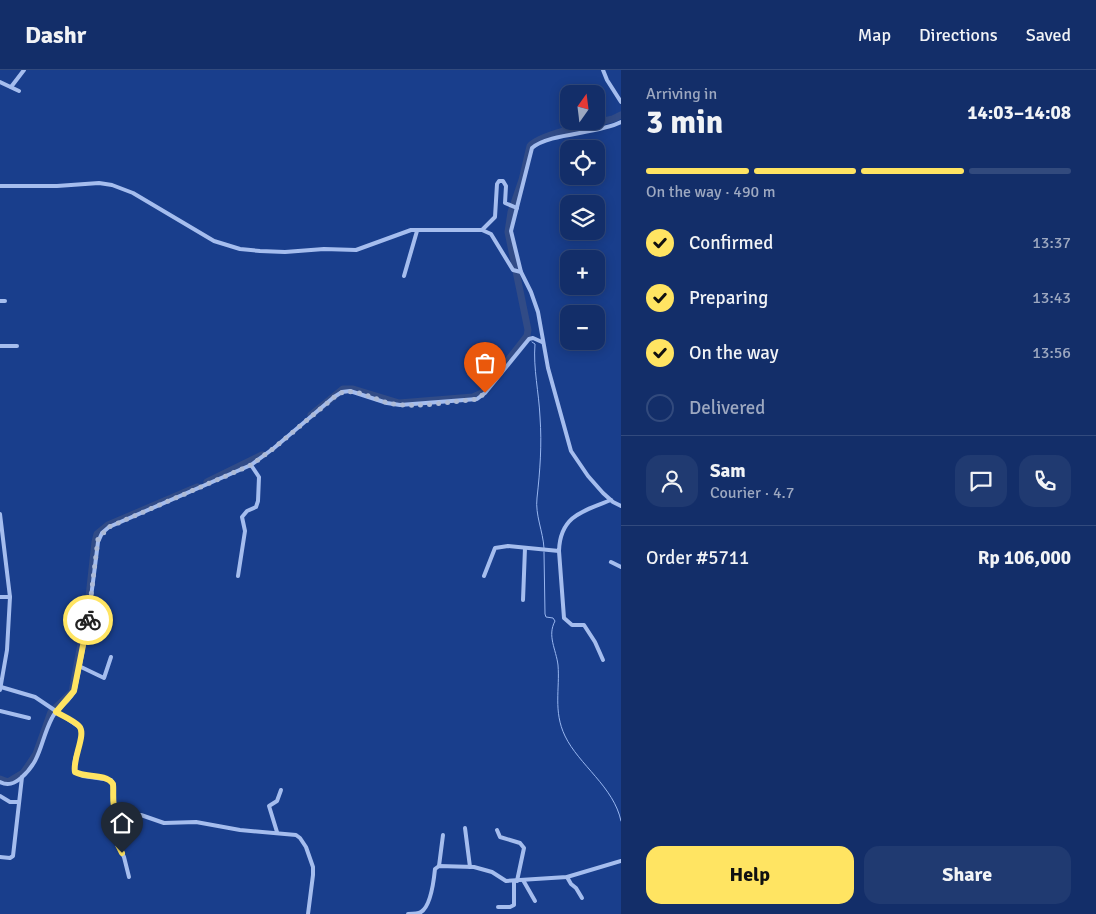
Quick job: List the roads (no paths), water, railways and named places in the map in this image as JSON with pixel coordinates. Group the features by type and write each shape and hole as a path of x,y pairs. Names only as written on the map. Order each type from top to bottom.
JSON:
{"street":[{"path":"11,87 24,70"},
{"path":"603,70 621,102"},
{"path":"0,82 19,91"},
{"path":"518,271 511,234 514,207 531,151 535,145 545,141 609,127 621,122"},
{"path":"482,230 495,217 497,184 500,181 505,184 505,203 514,207"},
{"path":"0,186 57,186 99,183 112,185 133,193 214,241 240,249 260,251 356,250 406,232 417,231 482,230 491,234 531,292 538,312 542,342 554,396 571,451 588,476 611,500 621,506"},
{"path":"404,276 417,231"},
{"path":"0,301 5,301"},
{"path":"0,782 12,784 22,777 38,758 53,710 73,694 88,618 98,542 102,533 109,527 251,465 342,392 350,391 387,403 400,405 477,399 485,393 528,339 531,338 542,342"},
{"path":"0,346 17,346"},
{"path":"238,576 245,531 242,517 247,511 256,507 258,501 258,477 251,465"},
{"path":"603,660 584,625 572,625 564,618 558,551 562,531 568,522 583,511 611,500"},
{"path":"0,514 10,597 7,650 0,688 28,694 79,726 82,737 75,759 75,772 83,776 111,780 114,787 115,810 118,814 118,845 124,856 129,877"},
{"path":"484,576 495,548 508,546 558,551"},
{"path":"523,600 525,548"},
{"path":"611,562 621,567"},
{"path":"0,568 6,567"},
{"path":"0,597 10,597"},
{"path":"79,666 104,678 111,657"},
{"path":"0,711 29,718"},
{"path":"0,857 10,858 13,856 22,777"},
{"path":"277,832 269,806 277,801 281,790"},
{"path":"0,796 10,802 19,802"},
{"path":"118,814 141,815 164,823 196,822 240,830 296,835 306,847 313,875 308,914"},
{"path":"465,828 470,866"},
{"path":"497,830 500,837 520,843 524,848 516,881 515,902 513,906 498,907"},
{"path":"408,914 424,910 434,887 435,869 439,866 443,834"},
{"path":"439,866 470,866 492,872 504,881 516,881 566,877 621,861"},
{"path":"566,877 582,898"},
{"path":"523,880 535,901"}],"waterway":[{"path":"311,415 343,389 353,389 399,403 473,397 482,393 527,336 528,330 508,232 511,212 522,180 530,146 544,137 613,119 621,115"},
{"path":"532,342 535,344 541,427 537,504 544,548"},
{"path":"207,482 262,455"},
{"path":"0,779 8,782 23,773 36,754 51,712 72,692 88,606 97,534 108,525 197,487"},
{"path":"544,552 545,614 546,617 553,618 555,621 552,637 558,665 558,709 561,727 571,747 611,797 621,821"}]}
